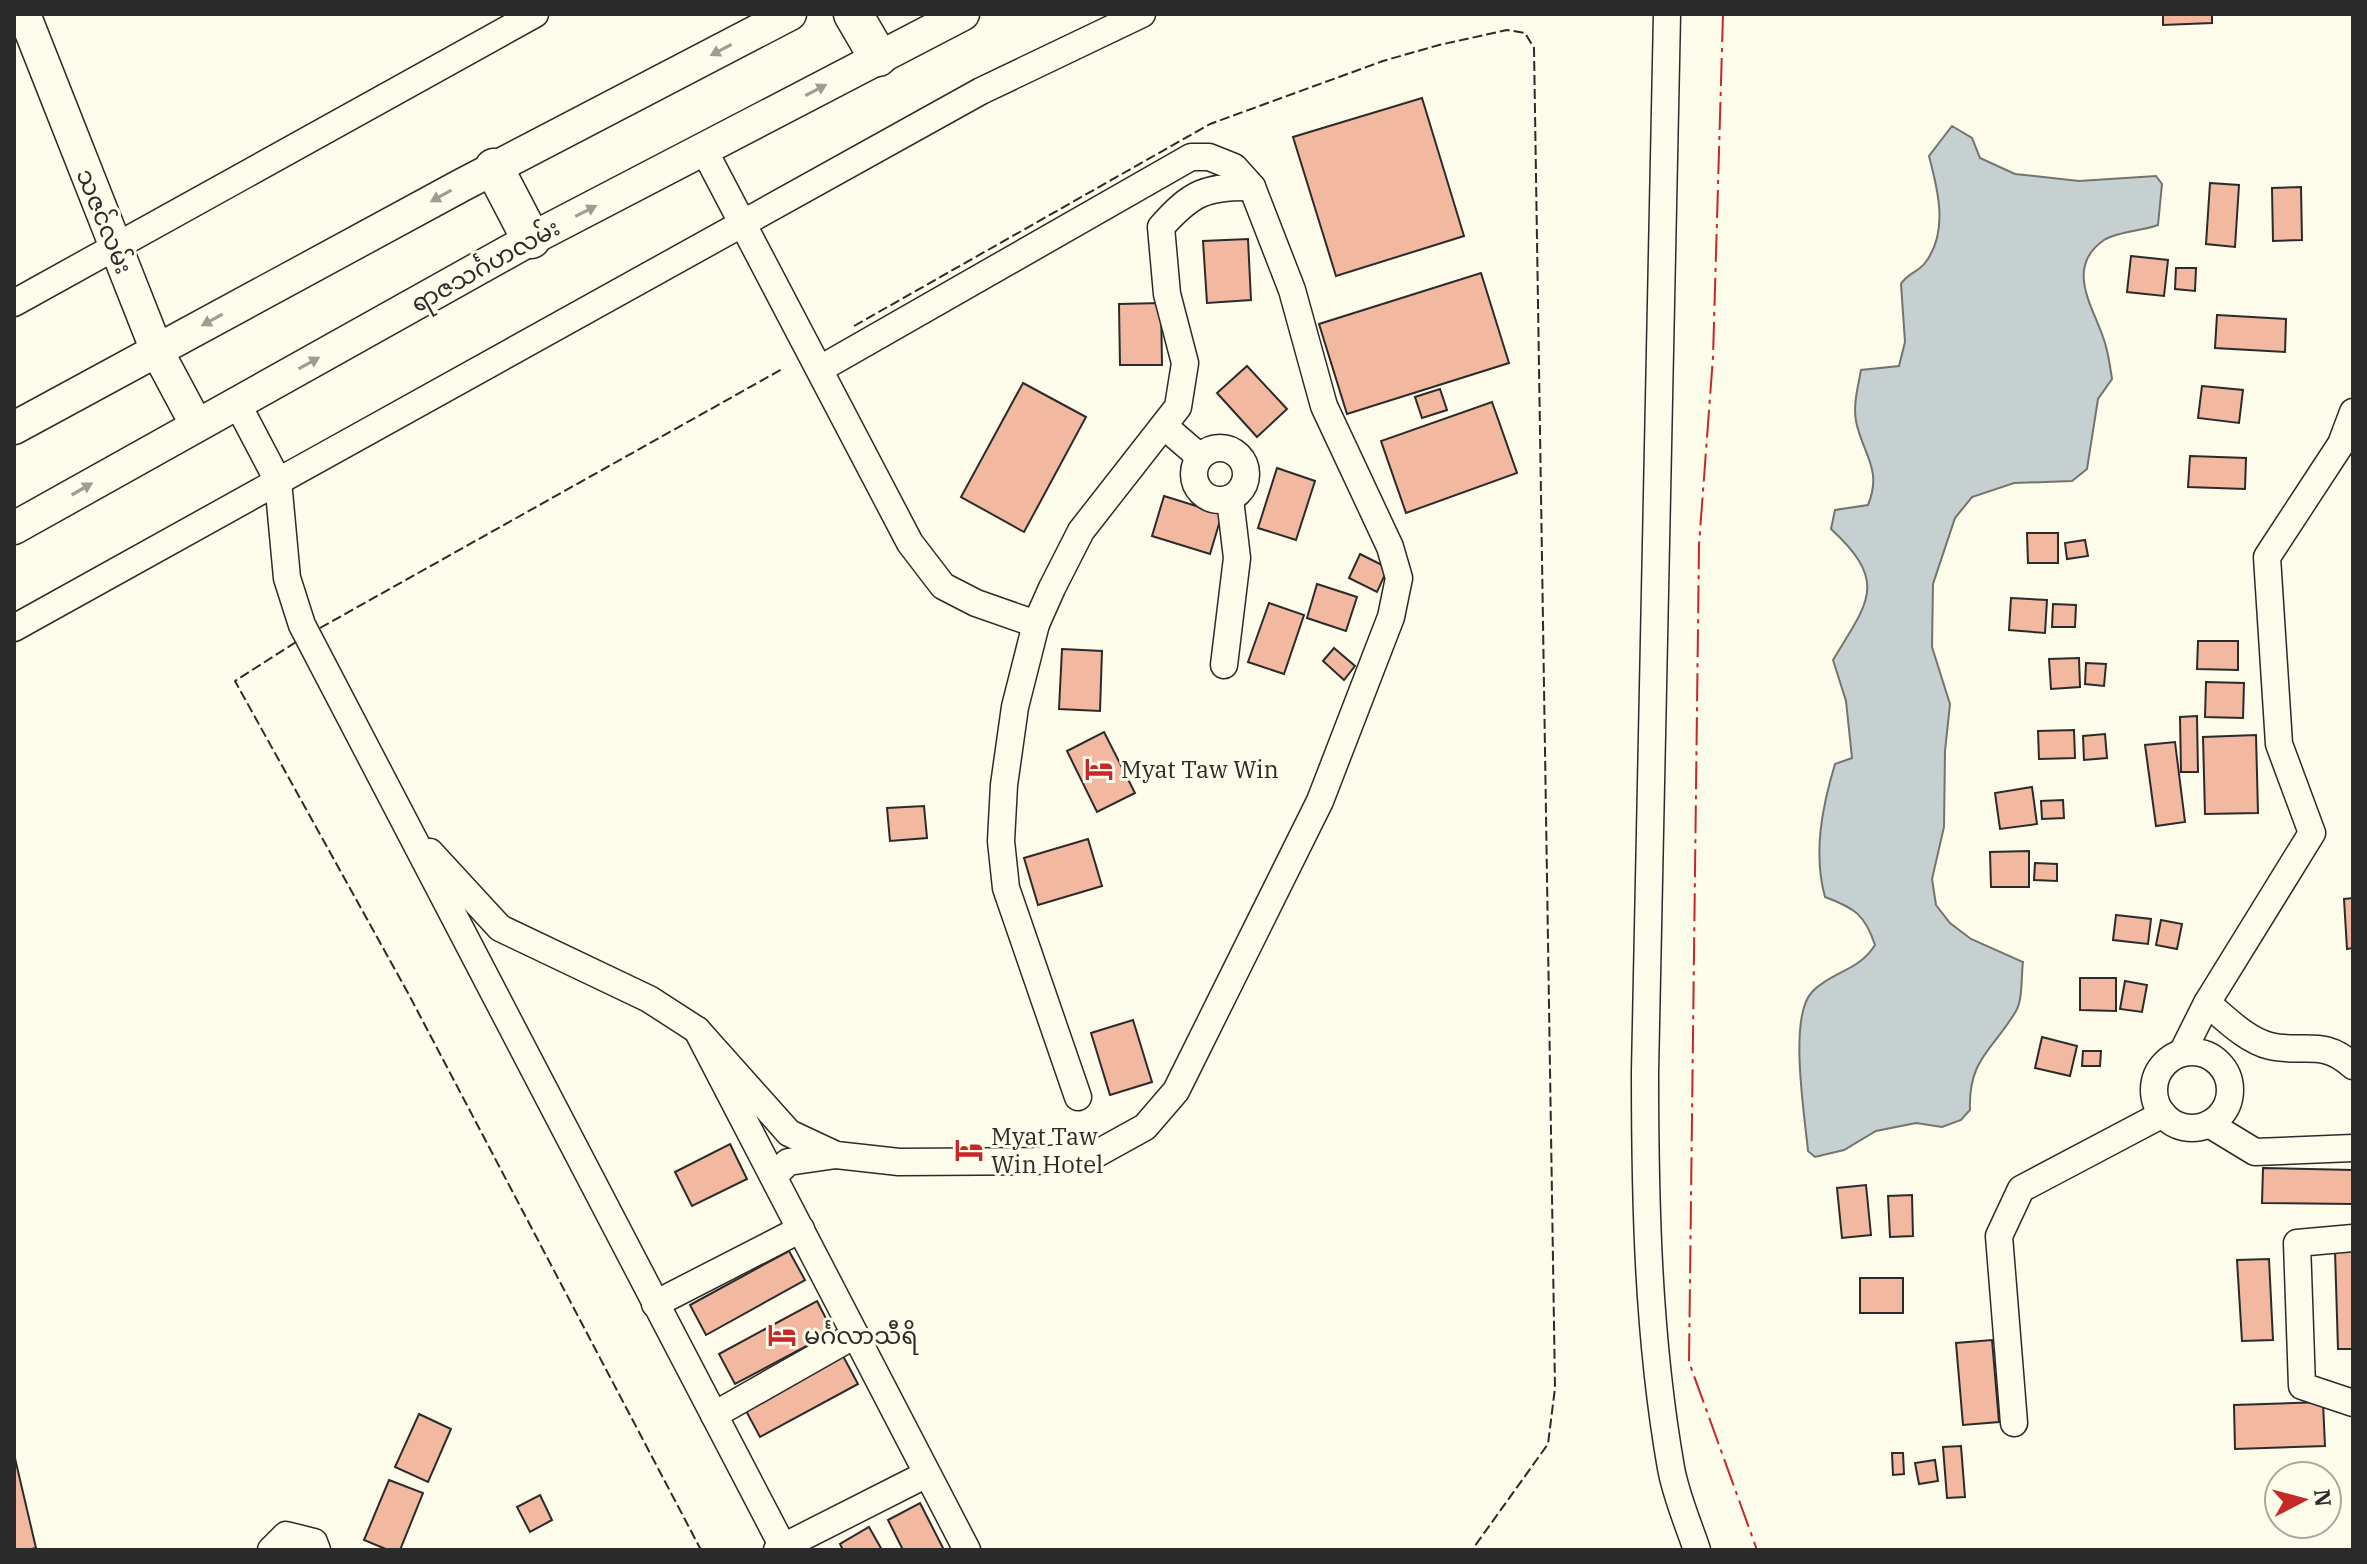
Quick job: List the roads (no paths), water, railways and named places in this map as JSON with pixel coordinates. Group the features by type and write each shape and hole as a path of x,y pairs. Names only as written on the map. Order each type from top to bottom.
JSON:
{"highway":[{"path":"853,14 878,57"},
{"path":"494,168 531,239"}],"main road":[{"name":"သဇင်လမ်း","path":"24,14 157,351 196,424"},
{"path":"14,428 494,168 790,14"},
{"name":"ရာဇသင်္ဂဟလမ်း","path":"14,528 531,239 963,14"}],"street":[{"path":"14,303 535,14"},
{"path":"14,628 981,91 1142,14"},
{"path":"1667,14 1645,1072 1646,1222 1654,1336 1672,1471 1697,1550"},
{"path":"704,150 910,543 943,586 976,603 1036,624"},
{"path":"774,1176 788,1162 836,1155 899,1162 1036,1161 1098,1153 1145,1127 1176,1091 1320,801 1391,617 1399,578 1390,547 1324,406 1292,290 1252,187 1234,167 1209,157 1191,157 820,369"},
{"path":"1078,1097 1006,888 1001,841 1015,707 1036,624 1081,531 1178,407 1185,363 1167,294 1161,227 1185,200 1218,187 1252,187"},
{"path":"237,403 278,481 287,578 302,625 714,1415 780,1548 927,1474"},
{"path":"2182,1053 2207,1003 2312,833 2279,744 2267,557 2341,444 2353,412"},
{"path":"1164,426 1200,457"},
{"path":"1224,665 1237,558 1230,499 1245,480 1241,459 1228,449 1219,448 1200,457 1194,469 1198,490 1212,500 1230,499"},
{"path":"404,822 500,928 649,999 697,1030 789,1133 836,1155"},
{"path":"2207,1003 2241,1032 2270,1046 2311,1046 2339,1053 2353,1066"},
{"path":"697,1030 967,1550"},
{"path":"2182,1053 2207,1055 2225,1071 2230,1083 2226,1107 2209,1124 2184,1127 2163,1114 2157,1103 2156,1078 2171,1059 2182,1053"},
{"path":"2014,1423 1999,1236 2021,1189 2163,1114"},
{"path":"2209,1124 2230,1140 2255,1152 2353,1148"},
{"path":"655,1304 801,1229"},
{"path":"2353,1238 2297,1243 2302,1386 2353,1403"},
{"path":"714,1415 855,1335"},
{"path":"271,1550 286,1535 314,1542 317,1550"}],"place":[{"name":"Myat Taw Win","path":"1099,769"},
{"name":"Myat Taw Win Hotel","path":"969,1150"},
{"name":"မင်္ဂလာသီရိ","path":"782,1335"}]}
